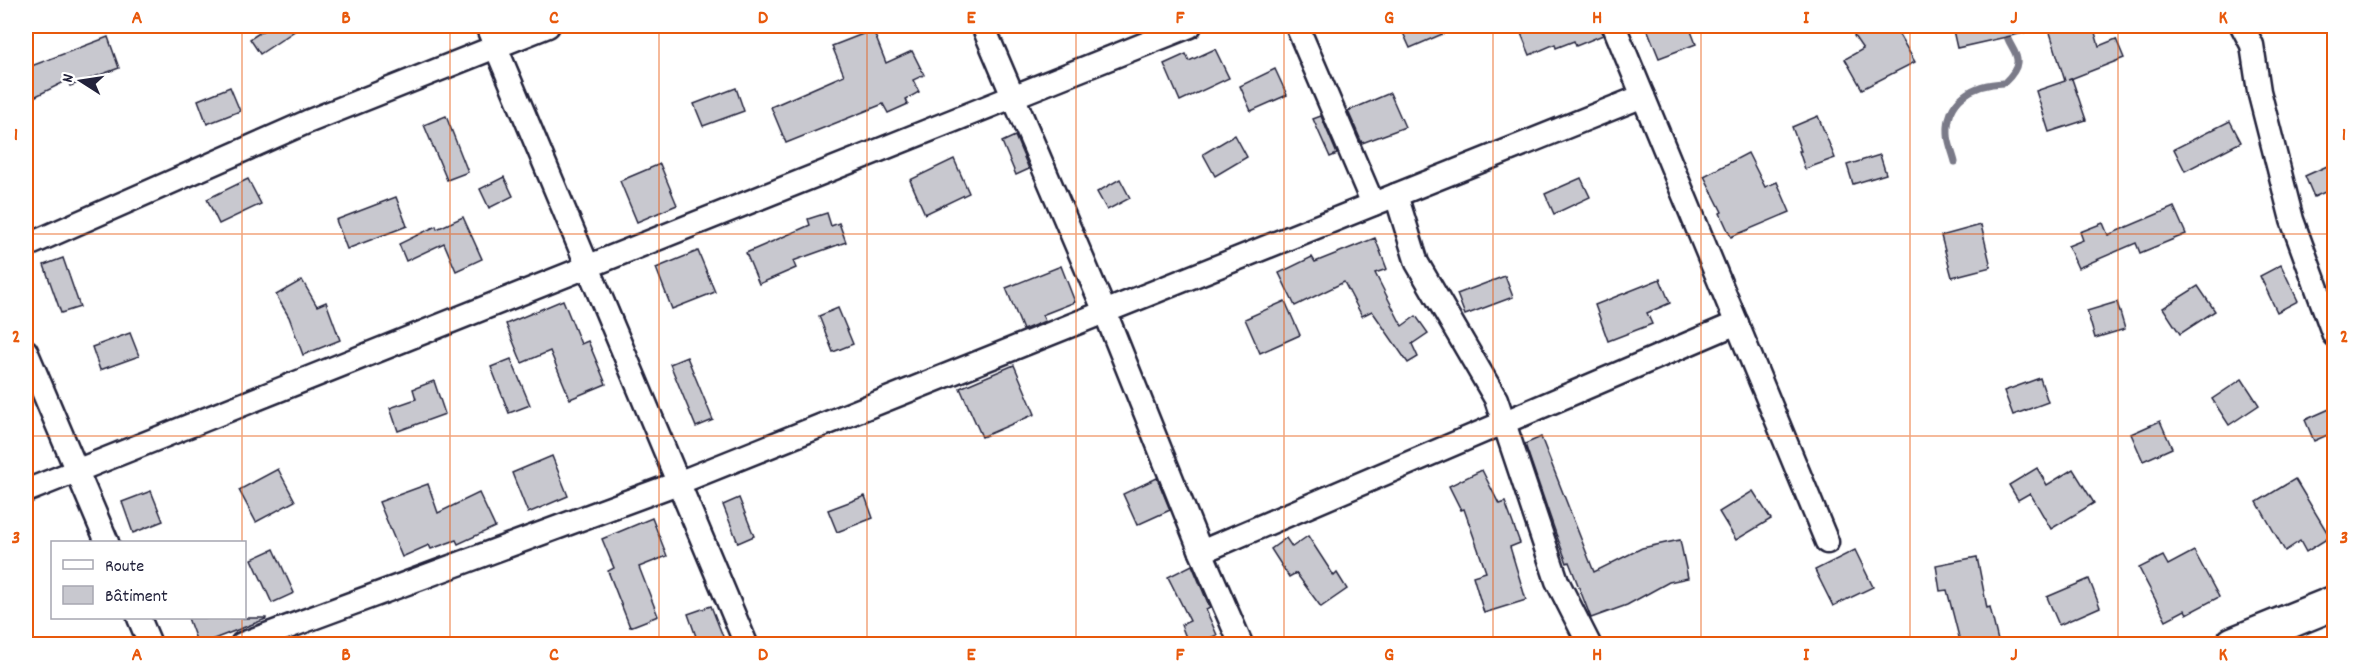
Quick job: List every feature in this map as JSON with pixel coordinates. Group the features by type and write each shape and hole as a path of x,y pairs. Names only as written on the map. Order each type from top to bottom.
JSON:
{"street":[{"path":"487,26 746,645"},
{"path":"26,246 308,122 548,26"},
{"path":"983,26 1105,312 1201,552 1241,645"},
{"path":"26,491 1190,26"},
{"path":"1297,26 1373,204"},
{"path":"1614,26 1827,542"},
{"path":"2242,26 2252,45 2259,91 2292,220 2334,335"},
{"path":"242,645 678,483 1643,96"},
{"path":"1396,195 1417,263 1496,399 1557,581 1589,645"},
{"path":"1201,552 1737,323"},
{"path":"26,351 106,541"},
{"path":"2233,645 2334,603"},
{"path":"139,619 150,645"}],"building":[{"path":"270,26 302,26 260,54 250,39"},
{"path":"1400,26 1461,26 1410,48"},
{"path":"1518,26 1601,26 1603,35 1576,46 1574,41 1556,48 1555,44 1530,55"},
{"path":"1646,26 1689,26 1696,44 1659,58"},
{"path":"1869,26 1894,26 1915,62 1862,89 1845,59 1863,49 1854,36"},
{"path":"1952,26 2023,26 2024,33 1957,48"},
{"path":"2048,26 2093,26 2099,46 2116,39 2124,58 2068,80 2072,79 2086,120 2049,132 2036,91 2065,81"},
{"path":"873,30 886,63 912,51 924,75 913,80 919,92 906,99 908,104 888,113 883,104 786,143 771,107 844,75 832,46"},
{"path":"108,37 119,68 70,86 68,80 26,101 26,68"},
{"path":"1215,49 1229,78 1180,101 1164,64 1186,54 1189,61"},
{"path":"1275,69 1287,95 1251,111 1240,86"},
{"path":"230,87 240,111 207,124 198,100"},
{"path":"736,88 744,111 703,126 694,104"},
{"path":"1390,93 1405,127 1362,143 1348,111"},
{"path":"446,116 468,172 447,180 424,125"},
{"path":"1321,116 1337,154 1330,157 1313,119"},
{"path":"1818,116 1835,158 1805,169 1792,127"},
{"path":"2230,121 2241,142 2185,171 2174,149"},
{"path":"1235,135 1247,157 1215,176 1203,154"},
{"path":"1015,136 1029,169 1016,175 1002,142"},
{"path":"1748,153 1765,187 1777,182 1790,212 1731,237 1720,213 1722,212 1704,176"},
{"path":"1880,155 1886,174 1853,184 1847,165"},
{"path":"954,159 969,193 925,214 910,180"},
{"path":"2334,163 2334,188 2314,197 2305,176"},
{"path":"660,164 677,205 637,222 620,181"},
{"path":"504,177 513,196 489,208 480,189"},
{"path":"1581,178 1590,197 1554,214 1545,194"},
{"path":"248,179 261,204 219,224 207,199"},
{"path":"1120,179 1130,198 1107,210 1097,192"},
{"path":"396,197 407,226 347,249 336,220"},
{"path":"2174,207 2186,234 2140,253 2136,243 2078,268 2068,246 2083,240 2080,232 2103,223 2108,235"},
{"path":"827,213 831,226 839,223 846,242 793,261 796,268 759,284 746,253 810,225 808,219"},
{"path":"463,217 482,259 456,271 444,243 406,261 399,244 436,226 437,229"},
{"path":"1981,225 1991,267 1952,277 1941,236"},
{"path":"1375,238 1387,269 1375,273 1402,326 1416,316 1428,333 1412,344 1418,357 1408,363 1372,311 1362,316 1344,282 1295,306 1279,273 1312,257 1315,262"},
{"path":"698,251 715,292 672,309 656,268"},
{"path":"63,258 80,307 61,313 44,265"},
{"path":"2281,265 2298,301 2277,312 2260,276"},
{"path":"1061,266 1075,302 1042,315 1045,321 1023,330 1006,288"},
{"path":"1505,276 1513,297 1465,315 1457,294"},
{"path":"1660,279 1670,303 1647,313 1652,324 1608,341 1595,305"},
{"path":"302,280 317,306 326,302 340,340 303,355 289,317 276,295"},
{"path":"2198,286 2215,311 2180,334 2163,308"},
{"path":"563,300 581,344 588,341 606,384 570,399 550,351 522,363 506,324"},
{"path":"1285,301 1300,335 1260,353 1245,319"},
{"path":"2117,302 2125,329 2095,338 2087,311"},
{"path":"838,308 853,344 833,352 819,316"},
{"path":"130,333 139,356 100,370 92,347"},
{"path":"687,357 713,420 696,427 670,364"},
{"path":"511,359 530,405 509,413 491,367"},
{"path":"1014,365 1035,414 982,437 960,388"},
{"path":"2040,378 2048,402 2013,415 2004,391"},
{"path":"2242,379 2259,405 2229,425 2212,399"},
{"path":"434,381 445,414 398,431 390,408 416,399 413,389"},
{"path":"2334,407 2334,432 2314,441 2305,420"},
{"path":"2160,421 2172,448 2143,461 2131,434"},
{"path":"1541,437 1594,572 1642,548 1680,540 1688,578 1669,582 1627,605 1591,618 1556,534 1525,444"},
{"path":"552,456 568,496 528,513 512,473"},
{"path":"2037,468 2047,485 2073,469 2094,503 2051,529 2030,493 2018,500 2009,485"},
{"path":"278,469 295,501 256,522 239,490"},
{"path":"1482,470 1499,504 1505,502 1520,543 1510,547 1526,600 1484,613 1473,576 1486,572 1464,509 1461,510 1449,486"},
{"path":"1157,478 1170,510 1137,525 1123,494"},
{"path":"2295,479 2330,537 2306,552 2300,541 2285,551 2257,502"},
{"path":"428,484 438,513 479,493 495,527 458,544 456,540 431,549 429,545 402,557 379,502"},
{"path":"151,491 163,521 133,533 122,502"},
{"path":"1753,491 1771,519 1736,540 1719,512"},
{"path":"865,496 873,518 837,532 828,510"},
{"path":"739,498 754,536 738,543 723,505"},
{"path":"652,518 667,556 639,567 658,616 630,627 608,571 614,568 602,539"},
{"path":"1308,536 1334,576 1337,573 1347,589 1321,607 1296,573 1289,577 1271,549 1286,538 1292,547"},
{"path":"274,549 294,593 272,603 252,559"},
{"path":"1855,550 1873,587 1833,606 1815,570"},
{"path":"2194,551 2219,597 2187,614 2185,610 2166,620 2139,568 2163,556 2168,565"},
{"path":"1977,557 1987,608 1990,607 1999,645 1961,645 1947,590 1940,591 1936,565"},
{"path":"1192,565 1210,608 1206,610 1217,635 1189,645 1181,625 1190,621 1168,577"},
{"path":"2089,579 2100,607 2059,625 2047,597"},
{"path":"711,606 724,639 710,645 699,645 688,614"},
{"path":"266,618 266,619 198,645 188,619"}],"waterway":[{"path":"1955,162 1948,134 1952,111 1957,103 1972,90 2004,83 2017,66 2015,53 2006,34 2006,26"}]}
